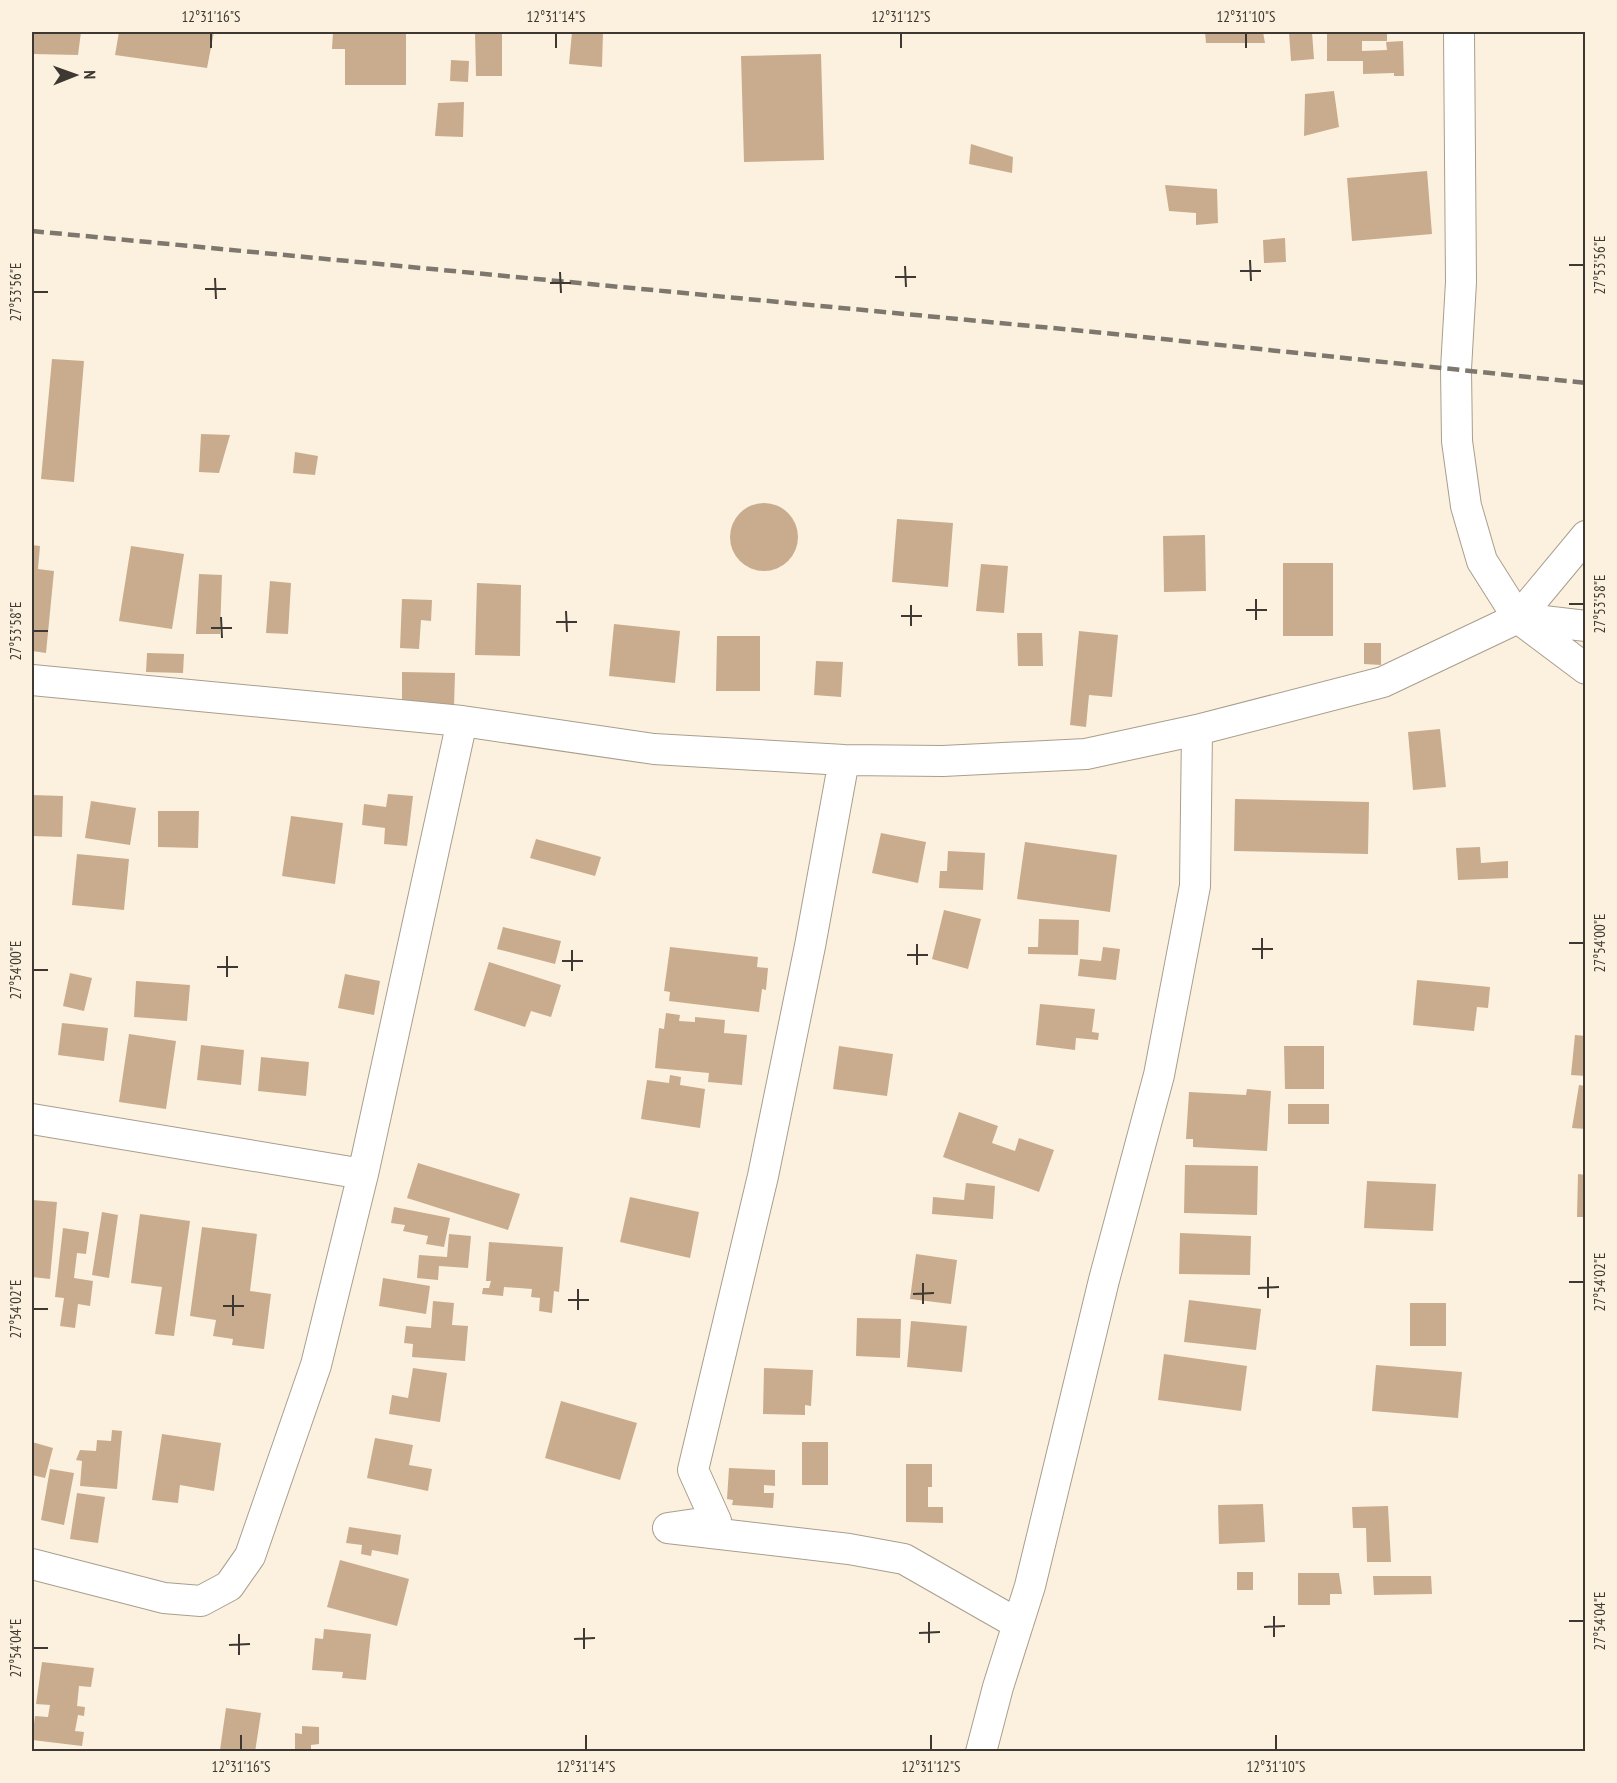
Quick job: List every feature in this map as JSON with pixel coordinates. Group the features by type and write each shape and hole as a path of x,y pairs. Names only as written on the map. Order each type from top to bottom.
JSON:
{"street":[{"path":"1459,32 1461,282 1456,369 1457,441 1466,506 1482,561 1518,618 1586,669"},
{"path":"32,680 462,721 654,749 844,759 943,761 1086,754 1197,730 1383,682 1518,618 1586,536"},
{"path":"1518,618 1586,626"},
{"path":"32,1564 164,1598 201,1601 229,1586 250,1556 316,1365 363,1174 462,721"},
{"path":"981,1752 1030,1586 1104,1280 1159,1075 1195,886 1197,730"},
{"path":"844,759 810,946 763,1176 693,1470 716,1521 668,1528 849,1549 904,1559 1018,1624"},
{"path":"32,1119 363,1174"}],"building":[{"path":"32,32 81,32 78,55 32,54"},
{"path":"119,32 214,32 207,68 115,55"},
{"path":"333,32 406,32 406,85 345,85 345,49 332,49"},
{"path":"475,32 502,32 502,76 476,76"},
{"path":"572,32 603,32 602,67 569,64"},
{"path":"1205,32 1263,32 1265,43 1206,43"},
{"path":"1289,32 1312,32 1314,59 1291,61"},
{"path":"1327,32 1387,32 1387,41 1362,41 1362,51 1387,50 1386,42 1403,41 1404,76 1394,76 1394,73 1363,74 1363,61 1327,61"},
{"path":"821,54 824,160 744,162 741,56"},
{"path":"451,60 469,61 468,82 450,81"},
{"path":"1334,91 1339,127 1304,136 1305,94"},
{"path":"464,102 463,137 435,136 438,103"},
{"path":"971,144 1013,157 1012,173 969,164"},
{"path":"1427,171 1432,234 1352,241 1347,178"},
{"path":"1165,185 1217,189 1218,223 1196,225 1196,213 1169,211"},
{"path":"1285,238 1286,262 1264,263 1263,240"},
{"path":"52,359 84,361 74,482 41,479"},
{"path":"201,434 230,435 219,473 199,472"},
{"path":"295,452 318,456 315,475 293,473"},
{"path":"757,503 771,503 783,508 793,518 798,537 793,556 783,566 771,571 757,571 745,566 735,556 730,544 730,530 735,518 745,508"},
{"path":"897,519 953,523 948,587 892,582"},
{"path":"1205,535 1206,591 1164,592 1163,536"},
{"path":"32,545 40,546 38,569 54,571 46,653 32,651"},
{"path":"131,546 184,554 172,629 119,621"},
{"path":"1283,563 1333,563 1333,636 1283,636"},
{"path":"981,564 1008,566 1004,613 976,611"},
{"path":"199,574 222,575 220,634 196,634"},
{"path":"270,581 291,583 288,634 266,633"},
{"path":"477,583 521,585 520,656 475,655"},
{"path":"402,599 432,600 431,621 421,620 419,649 400,648"},
{"path":"614,624 680,631 675,683 609,676"},
{"path":"1079,631 1118,635 1112,697 1089,695 1086,727 1070,725"},
{"path":"1017,633 1042,633 1043,666 1018,666"},
{"path":"717,636 760,636 760,691 716,691"},
{"path":"1364,643 1381,643 1381,665 1364,664"},
{"path":"147,653 184,654 183,673 146,672"},
{"path":"816,661 843,662 841,697 814,695"},
{"path":"402,672 455,673 454,707 402,706"},
{"path":"1440,729 1446,787 1413,790 1408,732"},
{"path":"388,794 413,796 407,846 384,844 385,828 362,825 364,804 386,807"},
{"path":"32,795 63,796 62,837 32,836"},
{"path":"1235,799 1369,802 1368,854 1234,851"},
{"path":"91,801 136,808 130,845 85,838"},
{"path":"158,811 199,811 198,848 158,847"},
{"path":"291,816 343,823 335,884 282,876"},
{"path":"881,833 926,842 918,883 872,873"},
{"path":"536,839 601,857 595,876 530,858"},
{"path":"1025,842 1117,855 1110,912 1017,899"},
{"path":"1480,847 1481,863 1508,861 1508,878 1458,880 1456,848"},
{"path":"948,851 985,853 983,890 939,888 940,871 947,871"},
{"path":"77,854 129,859 124,910 72,905"},
{"path":"944,910 981,919 968,969 932,959"},
{"path":"1039,919 1079,920 1078,955 1028,954 1028,947 1038,947"},
{"path":"503,927 561,941 555,964 497,949"},
{"path":"670,947 758,957 757,967 768,968 766,990 762,989 759,1012 669,1001 670,992 664,991"},
{"path":"1103,947 1120,949 1116,980 1078,976 1080,959 1101,961"},
{"path":"489,962 561,985 551,1017 531,1011 525,1027 474,1010"},
{"path":"70,973 92,978 84,1011 63,1006"},
{"path":"345,974 380,981 374,1015 338,1008"},
{"path":"1417,980 1490,987 1488,1008 1477,1007 1474,1031 1413,1025"},
{"path":"136,981 190,985 187,1021 134,1017"},
{"path":"1040,1004 1095,1009 1092,1032 1099,1033 1098,1040 1076,1038 1075,1050 1036,1045"},
{"path":"666,1013 680,1015 679,1021 695,1022 695,1017 725,1020 724,1033 747,1035 742,1085 708,1082 709,1073 655,1068 659,1028 664,1029"},
{"path":"62,1023 108,1028 104,1061 58,1055"},
{"path":"129,1034 176,1041 166,1109 119,1102"},
{"path":"1575,1035 1586,1036 1586,1076 1571,1075"},
{"path":"201,1045 244,1050 241,1085 197,1080"},
{"path":"839,1046 893,1054 887,1096 833,1089"},
{"path":"1284,1046 1324,1046 1324,1089 1285,1089"},
{"path":"261,1057 309,1062 306,1096 258,1091"},
{"path":"670,1075 681,1077 680,1085 705,1089 700,1128 641,1119 647,1080 669,1083"},
{"path":"1579,1085 1586,1086 1586,1129 1572,1128"},
{"path":"1247,1089 1271,1091 1267,1151 1193,1147 1193,1139 1186,1139 1189,1092 1246,1095"},
{"path":"1288,1104 1329,1104 1329,1124 1288,1124"},
{"path":"959,1112 998,1126 992,1143 1015,1151 1019,1138 1054,1150 1039,1192 943,1157"},
{"path":"418,1163 520,1194 508,1230 407,1198"},
{"path":"1185,1165 1258,1166 1257,1215 1184,1213"},
{"path":"1578,1174 1586,1175 1586,1217 1577,1217"},
{"path":"1367,1181 1436,1184 1433,1231 1364,1228"},
{"path":"966,1183 995,1186 993,1219 932,1214 933,1197 964,1200"},
{"path":"630,1197 699,1212 690,1258 620,1242"},
{"path":"32,1200 57,1202 50,1279 32,1277"},
{"path":"394,1207 450,1218 444,1247 426,1244 428,1236 403,1231 405,1225 391,1223"},
{"path":"102,1212 118,1215 109,1278 92,1275"},
{"path":"140,1214 190,1221 174,1336 155,1334 162,1287 131,1283"},
{"path":"202,1227 257,1234 250,1291 271,1294 264,1349 232,1345 233,1339 213,1336 216,1320 190,1316"},
{"path":"63,1228 89,1232 86,1254 77,1253 74,1278 93,1281 90,1306 78,1304 75,1328 60,1326 64,1298 55,1297"},
{"path":"1180,1233 1251,1236 1250,1275 1179,1274"},
{"path":"449,1234 471,1236 468,1268 439,1266 438,1280 417,1278 419,1255 447,1257"},
{"path":"489,1242 563,1247 559,1292 554,1291 552,1313 539,1311 540,1298 531,1297 532,1289 504,1287 503,1296 482,1294 483,1288 489,1288 491,1281 486,1281"},
{"path":"916,1254 957,1260 951,1304 910,1299"},
{"path":"383,1278 430,1286 426,1314 379,1306"},
{"path":"1189,1300 1261,1309 1256,1350 1184,1342"},
{"path":"433,1301 454,1303 452,1325 468,1326 465,1361 412,1357 413,1344 404,1343 406,1326 431,1328"},
{"path":"1410,1303 1446,1303 1446,1346 1410,1346"},
{"path":"857,1318 901,1319 900,1358 856,1356"},
{"path":"911,1321 967,1326 962,1372 907,1367"},
{"path":"1164,1354 1247,1366 1241,1411 1158,1400"},
{"path":"1376,1365 1462,1372 1458,1418 1372,1411"},
{"path":"413,1368 447,1373 440,1422 389,1414 392,1395 408,1398"},
{"path":"764,1368 813,1370 811,1406 805,1405 805,1415 763,1414"},
{"path":"561,1401 637,1423 620,1480 545,1458"},
{"path":"112,1430 122,1431 117,1489 80,1486 82,1461 76,1460 80,1450 96,1451 97,1440 111,1441"},
{"path":"162,1434 221,1443 214,1491 180,1485 178,1503 152,1500"},
{"path":"375,1438 413,1445 409,1465 432,1469 428,1491 367,1478"},
{"path":"32,1442 53,1448 45,1478 32,1475"},
{"path":"802,1442 828,1442 828,1485 802,1485"},
{"path":"906,1464 932,1464 932,1487 928,1487 928,1507 943,1507 943,1523 906,1522"},
{"path":"729,1468 775,1470 775,1486 764,1485 764,1493 774,1493 773,1508 732,1505 733,1500 727,1499"},
{"path":"50,1469 74,1473 64,1525 41,1520"},
{"path":"77,1493 105,1497 98,1543 70,1539"},
{"path":"1263,1504 1265,1542 1219,1544 1218,1505"},
{"path":"1388,1506 1391,1562 1367,1562 1366,1528 1353,1528 1352,1507"},
{"path":"349,1527 401,1535 398,1555 372,1550 371,1556 361,1554 362,1545 346,1543"},
{"path":"340,1560 409,1579 397,1626 327,1607"},
{"path":"1237,1572 1253,1572 1253,1590 1237,1590"},
{"path":"1298,1573 1339,1573 1342,1594 1330,1594 1330,1605 1298,1605"},
{"path":"1373,1576 1431,1576 1432,1594 1374,1595"},
{"path":"324,1629 371,1634 366,1680 342,1678 343,1672 312,1670 315,1638 323,1639"},
{"path":"42,1662 94,1668 91,1687 79,1686 77,1706 85,1707 84,1716 78,1715 75,1731 84,1732 82,1746 32,1740 35,1716 48,1717 50,1705 36,1704"},
{"path":"226,1708 261,1713 255,1752 220,1750"},
{"path":"302,1726 319,1727 319,1744 311,1745 311,1752 295,1752 295,1733 302,1734"}],"railway":[{"path":"32,231 1105,333 1586,383"}]}
